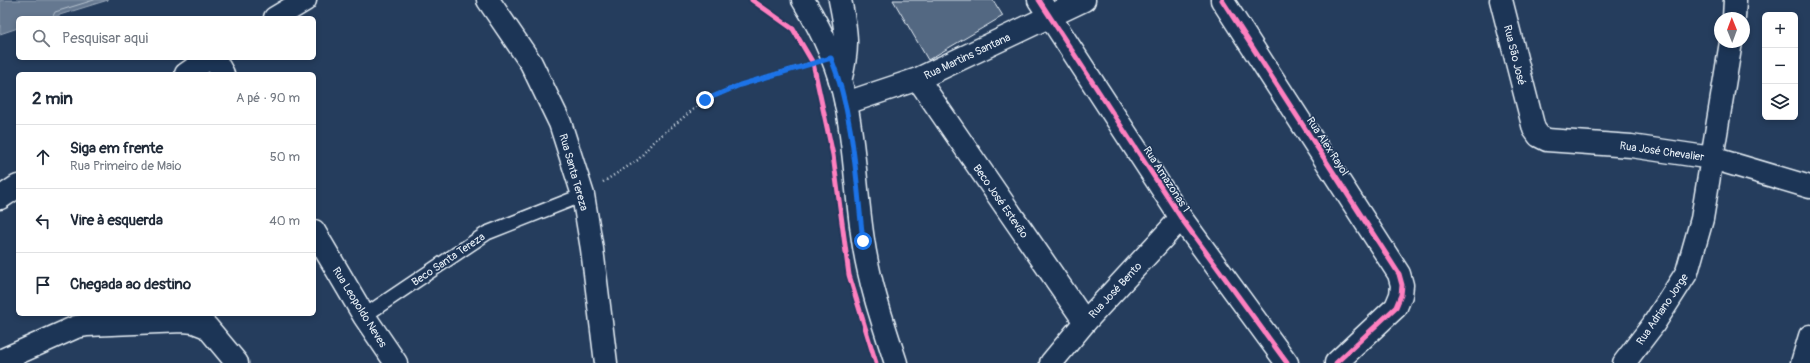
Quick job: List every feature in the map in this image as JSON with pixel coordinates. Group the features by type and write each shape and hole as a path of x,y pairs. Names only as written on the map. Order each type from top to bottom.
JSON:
{"street":[{"path":"278,16 305,0"},
{"name":"Rua Santa Tereza","path":"488,0 531,63 560,123 582,195 592,249 606,363"},
{"path":"803,0 825,43 840,81 846,104 863,241 878,308 896,363"},
{"path":"840,0 847,35 846,60 840,81"},
{"name":"Rua Martins Santana","path":"846,104 918,79 1045,8 1084,0"},
{"name":"Rua Alex Rayol","path":"1222,0 1399,274 1402,285 1401,295 1396,307 1336,363"},
{"name":"Rua São José","path":"1501,0 1529,110"},
{"path":"1734,12 1735,0"},
{"name":"Rua Amazonas 1","path":"1045,8 1181,218 1287,363"},
{"name":"Rua Adriano Jorge","path":"1624,363 1653,325 1687,272 1702,218 1730,48"},
{"path":"189,72 207,60"},
{"path":"215,60 222,72"},
{"name":"Beco José Estevão","path":"918,79 1085,322"},
{"name":"Rua José Chevalier","path":"1529,110 1534,129 1539,136 1547,140 1631,146 1712,158 1810,187"},
{"path":"0,198 16,187"},
{"name":"Rua José Bento","path":"1051,363 1085,322 1181,218"},
{"name":"Rua Leopoldo Neves","path":"316,233 364,316 396,363"},
{"path":"0,362 76,327 87,325 183,321 194,322 207,327 237,363"},
{"path":"1802,363 1810,336"}],"lane":[{"name":"Beco Santa Tereza","path":"364,316 487,233 582,195"}],"path":[{"path":"582,195 638,160 653,142 705,100 740,85 813,63 809,56"}],"water":[{"path":"0,0 108,0 56,16 16,16 16,29 0,34"}],"building":[{"path":"893,0 993,0 1003,16 928,60"}],"cycle path":[{"path":"752,0 793,29 813,63 833,155 849,275 876,363"},
{"path":"1039,0 1181,218 1287,363"},
{"path":"1222,0 1399,274 1402,285 1401,295 1396,307 1336,363"}],"route":[{"path":"705,100 740,85 831,58 840,81 846,104 863,241"}]}
